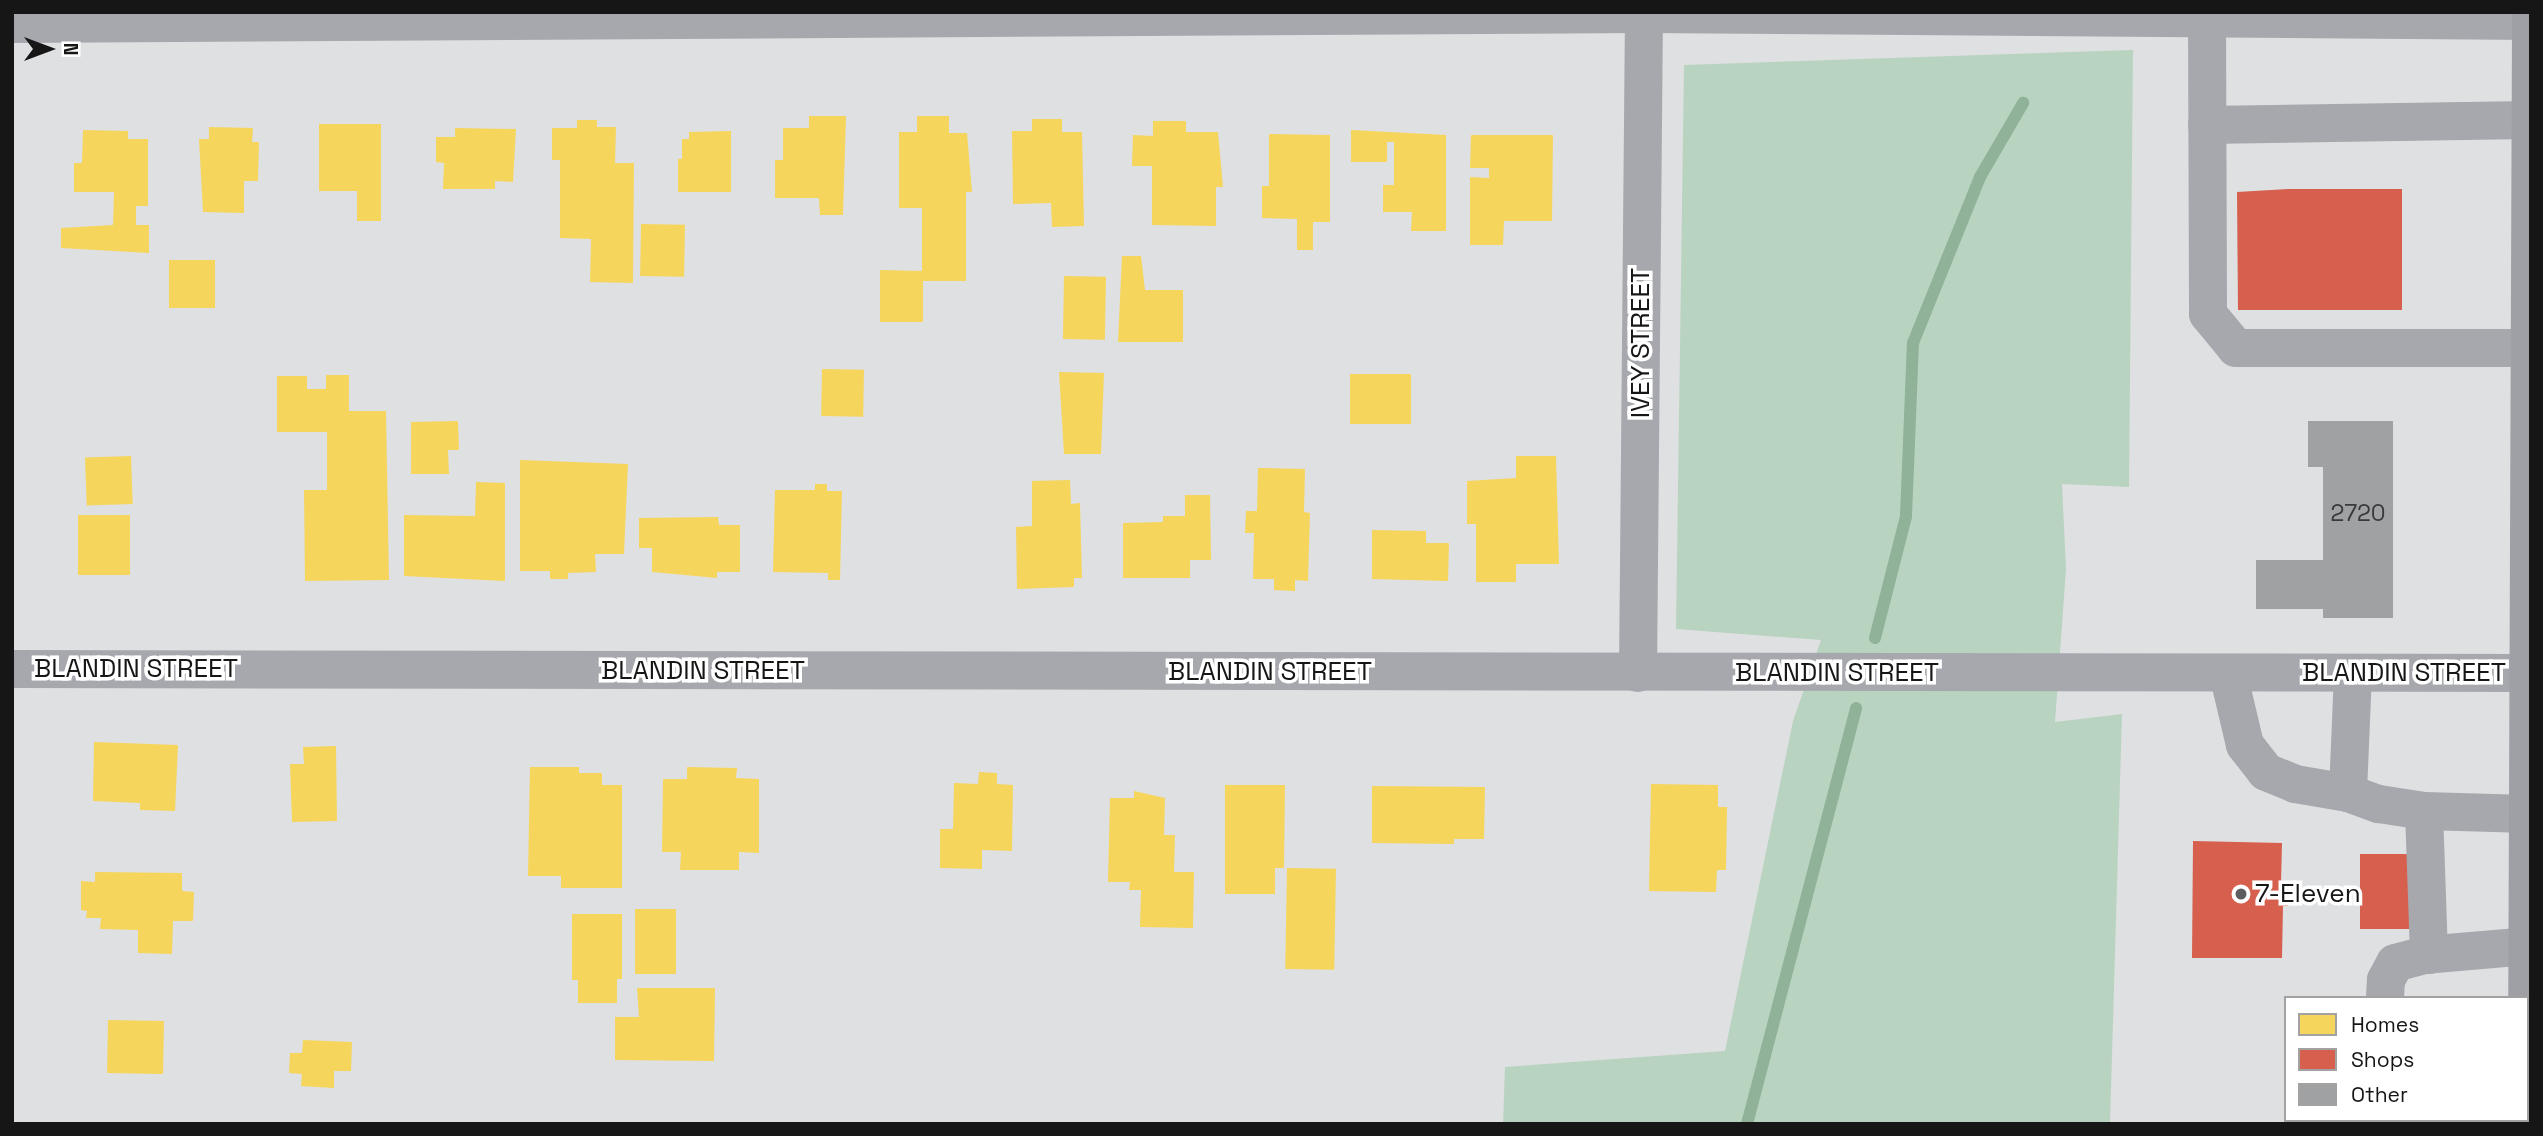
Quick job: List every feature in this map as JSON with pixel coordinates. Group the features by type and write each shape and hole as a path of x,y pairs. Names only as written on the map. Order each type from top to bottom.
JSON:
{"main road":[{"path":"2529,986 2531,12"}],"street":[{"path":"12,24 1644,13 2118,15 2531,21"},
{"name":"IVEY STREET","path":"1638,673 1644,13"},
{"path":"2207,18 2208,314 2236,348 2529,348"},
{"path":"2207,125 2530,120"},
{"name":"BLANDIN STREET","path":"12,669 2529,673"},
{"path":"2228,673 2245,745 2266,772 2295,784 2348,793 2379,804 2424,811 2528,814"},
{"path":"2348,793 2353,673"},
{"path":"2424,811 2429,955"},
{"path":"2385,996 2386,980 2395,963 2429,955 2528,946"}],"green space":[{"path":"2133,50 2129,487 2062,484 2066,569 2055,722 2122,714 2110,1124 1503,1124 1505,1067 1725,1051 1793,721 1821,640 1676,629 1684,65"}],"building: Homes":[{"path":"809,116 846,116 843,215 820,215 819,198 775,198 775,160 783,160 783,128 809,128"},
{"path":"917,116 949,116 949,133 967,133 972,192 966,192 966,281 923,281 923,322 880,322 880,270 922,271 922,208 899,208 899,132 917,132"},
{"path":"1032,119 1062,119 1062,132 1082,132 1084,226 1052,227 1051,203 1013,204 1012,131 1032,131"},
{"path":"577,120 597,120 597,127 616,127 615,163 634,163 633,283 590,282 591,239 560,238 560,160 552,160 552,128 577,128"},
{"path":"1153,121 1186,121 1186,132 1218,132 1223,187 1216,187 1216,226 1152,225 1152,166 1132,166 1133,135 1153,136"},
{"path":"319,124 381,124 381,221 357,221 357,191 319,191"},
{"path":"209,127 253,128 252,142 259,142 258,181 244,181 244,213 203,212 199,139 209,139"},
{"path":"455,128 516,129 513,182 495,181 495,189 443,189 444,163 436,162 436,137 455,137"},
{"path":"83,130 128,131 128,139 148,139 148,206 136,206 136,225 149,225 149,253 61,248 61,228 113,225 114,192 74,192 74,163 82,163"},
{"path":"1351,130 1446,135 1446,231 1411,231 1412,212 1383,212 1383,185 1394,185 1394,142 1387,142 1387,162 1351,162"},
{"path":"731,131 731,192 678,192 678,159 682,159 682,139 689,139 689,132"},
{"path":"1269,134 1330,135 1330,222 1313,222 1313,250 1297,250 1297,219 1262,218 1262,186 1269,186"},
{"path":"1471,135 1553,135 1552,221 1504,221 1503,245 1470,245 1470,177 1489,178 1489,168 1470,168"},
{"path":"641,224 685,225 684,277 640,276"},
{"path":"1122,256 1141,256 1145,290 1183,290 1183,342 1118,342"},
{"path":"169,260 215,260 215,308 169,308"},
{"path":"1064,276 1106,277 1105,340 1063,339"},
{"path":"822,369 864,370 863,417 821,416"},
{"path":"1059,372 1104,373 1101,454 1064,454"},
{"path":"1350,374 1411,374 1411,424 1350,424"},
{"path":"326,375 349,375 349,411 386,411 389,580 305,581 304,490 327,490 327,432 277,432 277,376 307,376 307,389 326,389"},
{"path":"458,421 459,450 448,450 449,474 411,474 411,422"},
{"path":"131,456 133,504 87,506 85,458"},
{"path":"1516,456 1556,456 1559,564 1516,564 1516,582 1476,582 1476,524 1467,524 1467,481 1516,478"},
{"path":"520,460 628,464 624,554 595,554 596,572 568,573 568,579 550,579 550,571 520,571"},
{"path":"1258,468 1305,469 1304,512 1310,513 1308,581 1295,580 1295,591 1274,590 1274,579 1253,579 1254,533 1245,533 1246,511 1257,511"},
{"path":"1070,480 1071,504 1080,503 1082,578 1074,578 1074,587 1017,589 1016,527 1032,526 1032,481"},
{"path":"476,482 505,483 505,581 404,576 404,515 475,516"},
{"path":"815,484 827,484 827,491 842,491 840,580 828,580 828,573 773,572 775,490 815,490"},
{"path":"1185,495 1210,495 1211,560 1190,560 1190,578 1123,578 1123,523 1163,522 1163,516 1185,516"},
{"path":"78,515 130,515 130,575 78,575"},
{"path":"718,517 719,525 740,525 740,572 717,572 717,578 652,572 652,548 639,548 639,518"},
{"path":"1372,530 1426,531 1426,543 1449,543 1448,581 1372,579"},
{"path":"94,742 178,745 175,811 140,810 140,803 93,801"},
{"path":"336,746 337,821 292,822 290,764 304,764 303,747"},
{"path":"530,767 579,767 579,773 602,773 602,785 622,785 622,888 561,888 561,876 528,876"},
{"path":"687,767 737,768 736,778 759,779 759,853 739,852 739,870 680,870 681,852 662,852 663,779 687,779"},
{"path":"979,772 997,773 997,784 1013,785 1012,851 982,850 982,869 940,868 940,829 953,829 954,783 978,784"},
{"path":"1651,784 1718,785 1718,807 1727,807 1726,870 1717,870 1716,892 1649,891"},
{"path":"1225,785 1285,785 1284,868 1275,868 1275,894 1225,894"},
{"path":"1372,786 1485,787 1484,839 1454,839 1454,844 1372,843"},
{"path":"1134,791 1165,798 1164,835 1175,835 1174,872 1194,872 1193,928 1140,927 1141,890 1129,890 1130,882 1108,882 1110,798 1134,798"},
{"path":"1287,868 1336,869 1334,970 1285,969"},
{"path":"95,872 182,873 182,891 194,892 193,921 173,921 172,954 138,953 138,930 100,929 101,918 86,918 87,911 81,910 81,881 95,882"},
{"path":"635,909 676,909 676,974 635,974"},
{"path":"572,914 622,914 622,979 617,979 617,1003 578,1003 578,980 572,980"},
{"path":"637,988 715,988 714,1061 615,1060 615,1017 639,1017"},
{"path":"108,1020 164,1021 163,1074 107,1073"},
{"path":"303,1040 352,1042 351,1071 334,1071 334,1088 301,1086 302,1074 289,1073 290,1053 302,1053"}],"building: Shops":[{"path":"2402,189 2402,310 2238,310 2237,192"},
{"name":"7-Eleven","path":"2193,841 2282,843 2281,883 2288,883 2288,906 2283,906 2282,958 2192,958"},
{"name":"7-Eleven","path":"2360,854 2409,854 2409,929 2360,929"}],"building: Other":[{"path":"2308,421 2393,421 2393,618 2323,618 2323,609 2256,609 2256,560 2323,560 2323,467 2308,467"}],"waterway":[{"path":"1875,638 1906,516 1913,343 1980,177 2023,103"},
{"path":"1747,1124 1856,708"}],"place":[{"name":"7-Eleven","path":"2241,894"}]}
